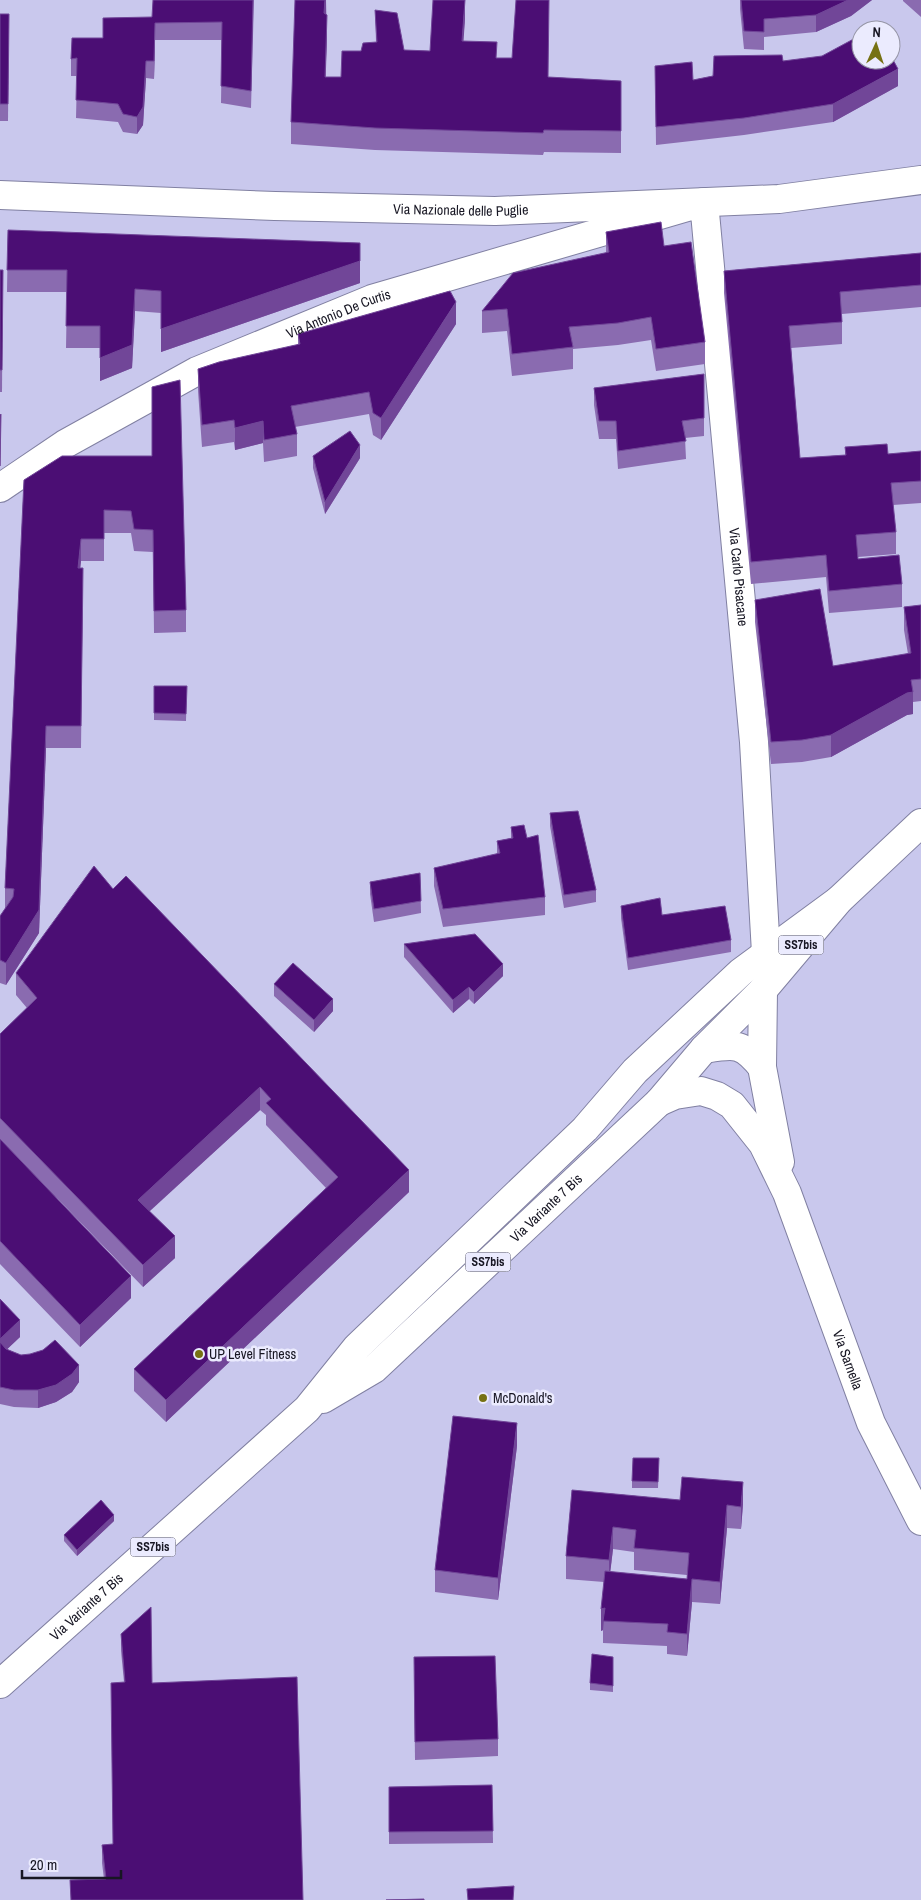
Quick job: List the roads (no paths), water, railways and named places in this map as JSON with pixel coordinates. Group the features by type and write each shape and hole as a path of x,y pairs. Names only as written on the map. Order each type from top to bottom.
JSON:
{"main road":[{"name":"Via Nazionale delle Puglie","path":"0,196 275,206 495,211 779,200 921,180"},
{"name":"Via Antonio De Curtis","path":"0,488 66,444 197,372 372,299 704,202"},
{"name":"Via Carlo Pisacane","path":"704,202 754,742 766,953"},
{"name":"Via Variante 7 Bis","path":"307,1409 374,1369 659,1102 704,1049 763,990 839,900 921,823"},
{"name":"Via Variante 7 Bis","path":"0,1684 307,1409 357,1347 585,1129 634,1071 741,972 839,900"},
{"path":"763,990 762,1067 787,1193"},
{"path":"704,1049 731,1045 750,1052 762,1067"},
{"name":"Via Variante 7 Bis","path":"585,1129 704,1049"},
{"path":"659,1102 676,1095 700,1091 717,1096 732,1105 763,1144 787,1193"},
{"name":"Via Sarnella","path":"787,1193 872,1423 921,1521"}],"place":[{"name":"UP Level Fitness","path":"199,1354"},
{"name":"McDonald's","path":"483,1398"}]}
